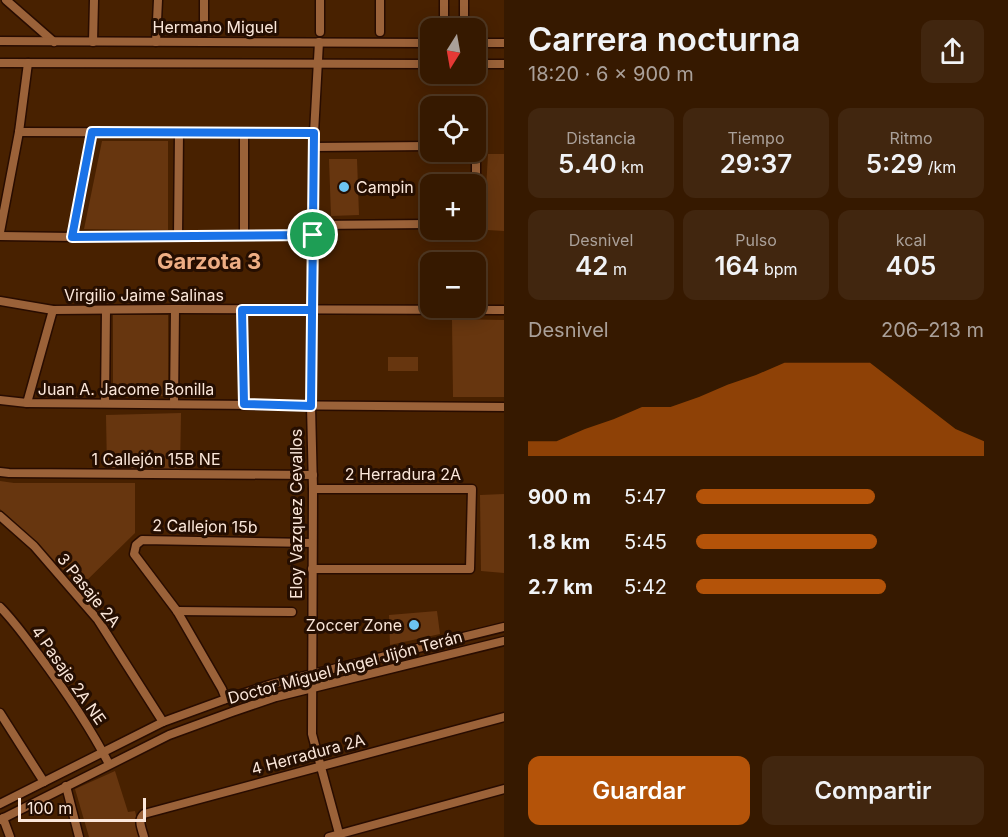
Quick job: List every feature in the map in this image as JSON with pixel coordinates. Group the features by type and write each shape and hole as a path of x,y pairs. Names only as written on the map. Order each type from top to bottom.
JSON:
{"street":[{"path":"6,0 54,42"},
{"path":"93,42 94,0"},
{"path":"156,42 158,0"},
{"path":"204,0 204,32"},
{"path":"320,0 320,32"},
{"path":"380,0 380,32"},
{"path":"444,0 444,18"},
{"path":"464,0 464,18"},
{"name":"Hermano Miguel","path":"0,41 420,43"},
{"name":"Eloy Vazquez Cevallos","path":"319,42 314,133 311,406 312,734 339,836"},
{"path":"486,43 504,43"},
{"path":"0,63 420,64"},
{"path":"28,63 19,132 0,234 72,237 243,235 420,225"},
{"path":"486,64 504,64"},
{"path":"19,132 314,133"},
{"path":"72,237 92,132"},
{"path":"178,236 179,133"},
{"path":"243,235 244,134"},
{"path":"314,147 420,146"},
{"name":"Virgilio Jaime Salinas","path":"0,301 53,310 504,310"},
{"path":"174,404 175,309"},
{"path":"27,403 53,310"},
{"path":"105,404 106,310"},
{"path":"242,310 244,404"},
{"name":"Juan A. Jacome Bonilla","path":"0,400 27,403 504,407"},
{"name":"1 Callejón 15B NE","path":"0,472 313,475"},
{"name":"2 Herradura 2A","path":"312,569 470,569 472,489 313,489"},
{"name":"3 Pasaje 2A","path":"0,516 34,546 98,620 163,722"},
{"name":"2 Callejon 15b","path":"226,699 177,611 134,554 136,545 142,540 312,543"},
{"name":"4 Pasaje 2A NE","path":"0,607 59,682 109,764"},
{"path":"177,611 291,612"},
{"name":"Doctor Miguel Ángel Jijón Terán","path":"0,804 163,722 226,699 272,684 504,627"},
{"name":"Doctor Miguel Ángel Jijón Terán","path":"2,819 169,735 221,716 276,697 504,641"},
{"path":"0,713 44,782"},
{"name":"4 Herradura 2A","path":"144,837 140,821 144,814 504,717"},
{"path":"66,786 79,837"},
{"path":"329,837 504,789"},
{"path":"2,819 10,837"}],"shaded area":[{"path":"102,141 168,141 168,230 84,229"},
{"path":"488,154 504,154 504,231 486,228"},
{"name":"Campin","path":"329,159 357,159 359,215 331,216"},
{"path":"113,315 168,315 168,396 113,396"},
{"path":"452,319 504,320 504,397 453,397"},
{"path":"388,357 418,357 418,371 388,371"},
{"path":"181,413 180,470 107,469 106,415"},
{"path":"0,481 135,483 135,533 80,587 0,509"},
{"path":"504,494 504,573 481,571 480,495"},
{"name":"Zoccer Zone","path":"437,611 440,634 390,645 389,615"},
{"path":"115,771 128,812 135,811 141,837 89,837 75,789"}],"place":[{"name":"Campin","path":"344,187"},
{"name":"Zoccer Zone","path":"414,625"}],"district":[{"name":"Garzota 3","path":"209,261"}],"route":[{"path":"313,235 72,237 92,132 314,133 311,406 244,404 242,310 312,310 313,235"}]}
